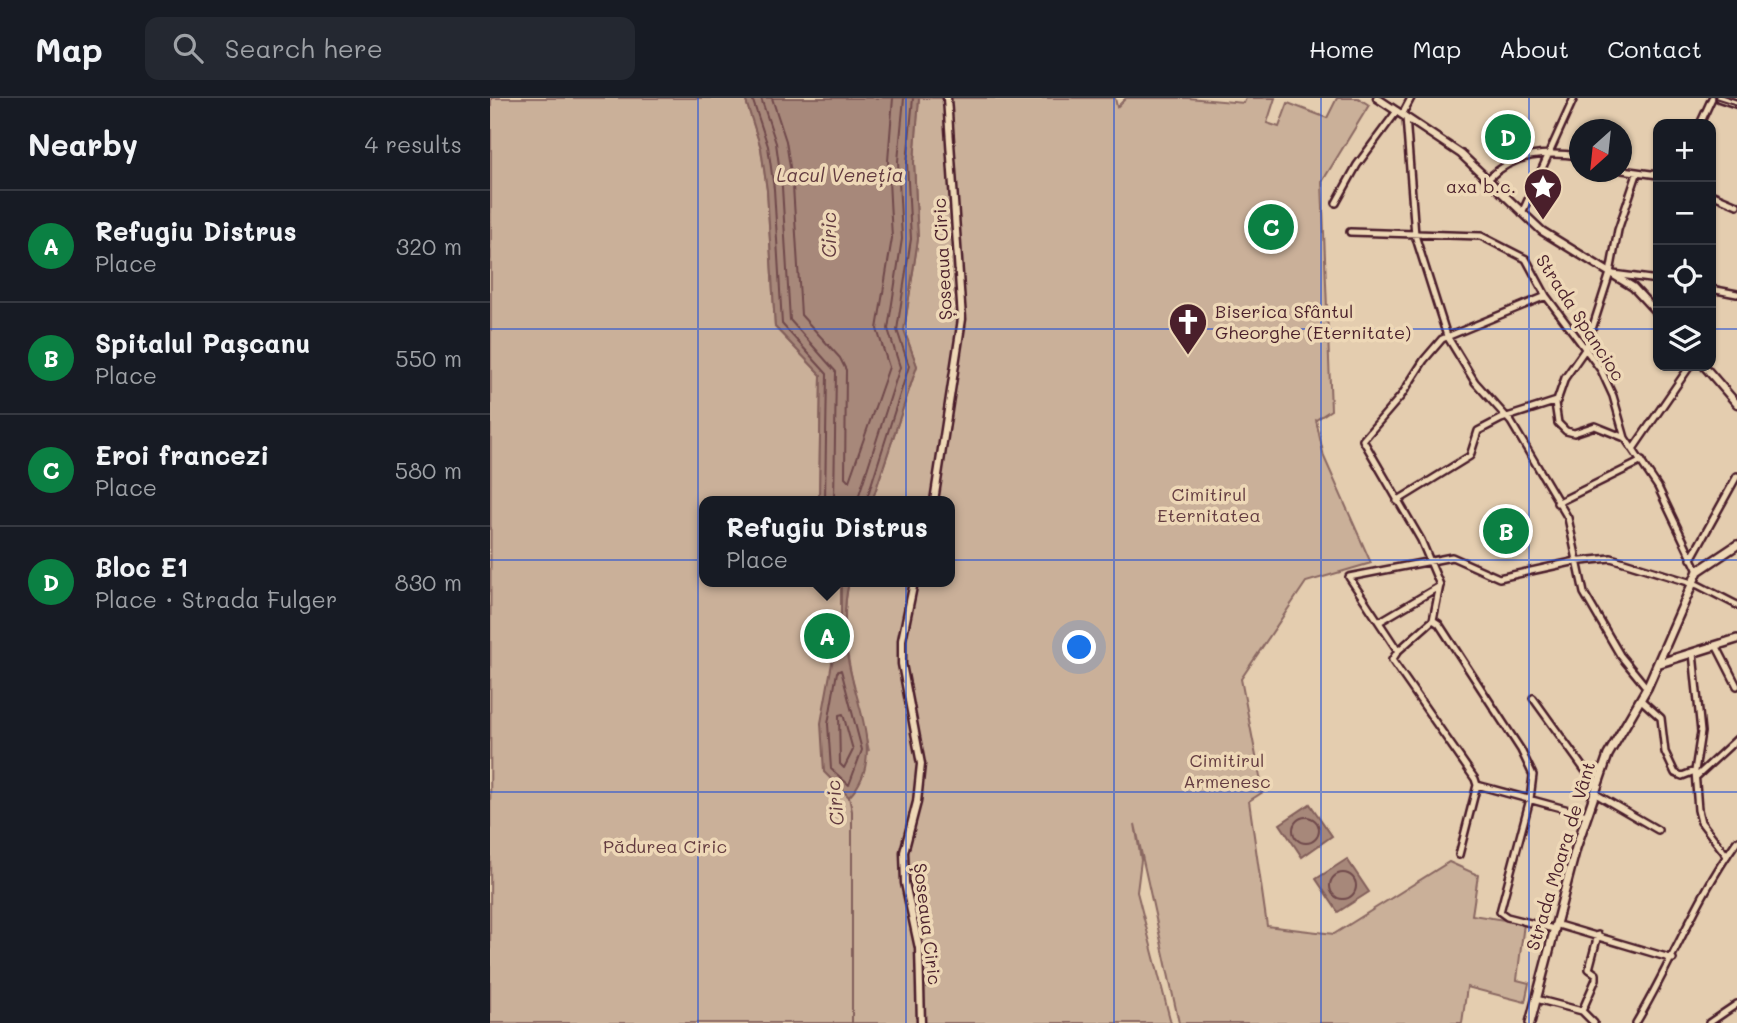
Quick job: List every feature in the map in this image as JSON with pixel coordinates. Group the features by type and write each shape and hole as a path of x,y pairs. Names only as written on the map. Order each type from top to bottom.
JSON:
{"main road":[{"path":"1698,572 1737,545"},
{"name":"Strada Moara de Vânt","path":"1530,1023 1587,815 1608,755 1660,663 1698,572"},
{"path":"1660,663 1737,639"}],"street":[{"name":"Șoseaua Ciric","path":"935,496 962,319 947,98"},
{"path":"1377,98 1461,154 1550,238 1640,293 1653,308"},
{"path":"1336,203 1357,165 1402,115 1411,98"},
{"path":"1522,213 1574,98"},
{"path":"1702,119 1712,98"},
{"path":"1719,98 1737,104"},
{"path":"1402,115 1415,235 1447,336 1460,361 1506,418 1557,503 1571,528 1580,583 1593,611 1620,655 1647,688"},
{"path":"1488,179 1526,155 1569,155"},
{"path":"1632,173 1653,174"},
{"path":"1625,438 1595,426 1574,433 1566,431 1558,423 1555,403 1565,378 1586,348 1610,273 1618,230 1637,174"},
{"path":"1716,196 1737,205"},
{"name":"Strada Spancioc","path":"1350,232 1468,234 1493,240 1526,259 1546,296 1586,348 1607,382 1625,438 1642,461 1666,503 1698,572"},
{"path":"1610,273 1653,279"},
{"path":"1716,290 1737,294"},
{"path":"1546,296 1447,336 1433,348 1405,391 1363,440 1431,561 1440,585 1433,620 1398,650 1392,660 1477,785 1587,815"},
{"path":"1633,449 1687,371"},
{"path":"1708,371 1737,404"},
{"path":"1397,501 1470,456 1478,431 1506,418 1555,403"},
{"path":"1557,503 1642,461"},
{"path":"1691,559 1737,476"},
{"path":"1398,650 1349,578 1452,557 1499,578 1576,561 1611,558 1737,605"},
{"path":"1379,622 1440,585"},
{"name":"Șoseaua Ciric","path":"913,587 902,640 902,664 921,764 917,802 904,852 905,883 919,948 921,1023"},
{"path":"1433,620 1439,624 1521,750 1533,775 1531,799 1500,912 1507,917 1598,934 1673,959"},
{"path":"1717,647 1737,686"},
{"path":"1693,653 1701,732 1695,774 1701,822 1727,856"},
{"path":"1533,698 1596,790 1658,830"},
{"path":"1640,699 1661,718 1665,752 1675,773 1682,776 1695,774 1737,738"},
{"path":"1459,855 1477,785"},
{"path":"1636,1023 1673,959 1698,900 1737,841"},
{"path":"1582,1011 1595,979 1596,974 1589,969 1598,934"},
{"path":"1536,999 1582,1011 1594,1023"},
{"path":"1709,1023 1737,1004"}],"green space":[{"name":"Pădurea Ciric","path":"491,98 745,98 761,148 767,190 775,327 821,375 819,496 699,496 699,587 841,587 841,640 832,663 869,751 846,646 848,587 955,587 955,496 874,496 917,366 904,330 918,239 914,162 919,98 1115,98 1117,107 1126,98 1188,98 1244,103 1246,98 1275,98 1267,123 1279,127 1288,103 1327,118 1337,98 1358,98 1369,105 1322,182 1331,410 1316,420 1324,457 1371,563 1306,582 1241,679 1263,792 1249,801 1267,926 1334,934 1449,862 1478,875 1472,915 1524,923 1517,980 1529,983 1525,1002 1467,987 1462,1023 1179,1023 1135,824 1141,860 1137,892 1171,1023 490,1023"}],"water":[{"name":"Lacul Veneția","path":"745,98 919,98 914,162 918,239 904,330 917,366 874,496 819,496 821,375 775,327 767,190 761,148"},
{"path":"841,587 848,587 845,614 846,647 867,744 861,781 849,797 824,772 821,723 832,663 841,640"},
{"path":"1310,804 1332,836 1302,857 1280,824"},
{"path":"1347,859 1369,892 1338,912 1316,879"}],"waterway":[{"name":"Ciric","path":"849,797 852,811 852,1023"}],"tram line":[{"path":"1715,98 1737,105"}],"place":[{"name":"Bloc E1","path":"1508,137"},
{"name":"axa b.c.","path":"1543,221"},
{"name":"Eroi francezi","path":"1271,227"},
{"name":"Biserica Sfântul Gheorghe (Eternitate)","path":"1188,356"},
{"name":"Spitalul Pașcanu","path":"1506,531"},
{"name":"Refugiu Distrus","path":"827,636"}],"park label":[{"name":"Cimitirul Eternitatea","path":"1209,505"},
{"name":"Cimitirul Armenesc","path":"1227,771"}]}
